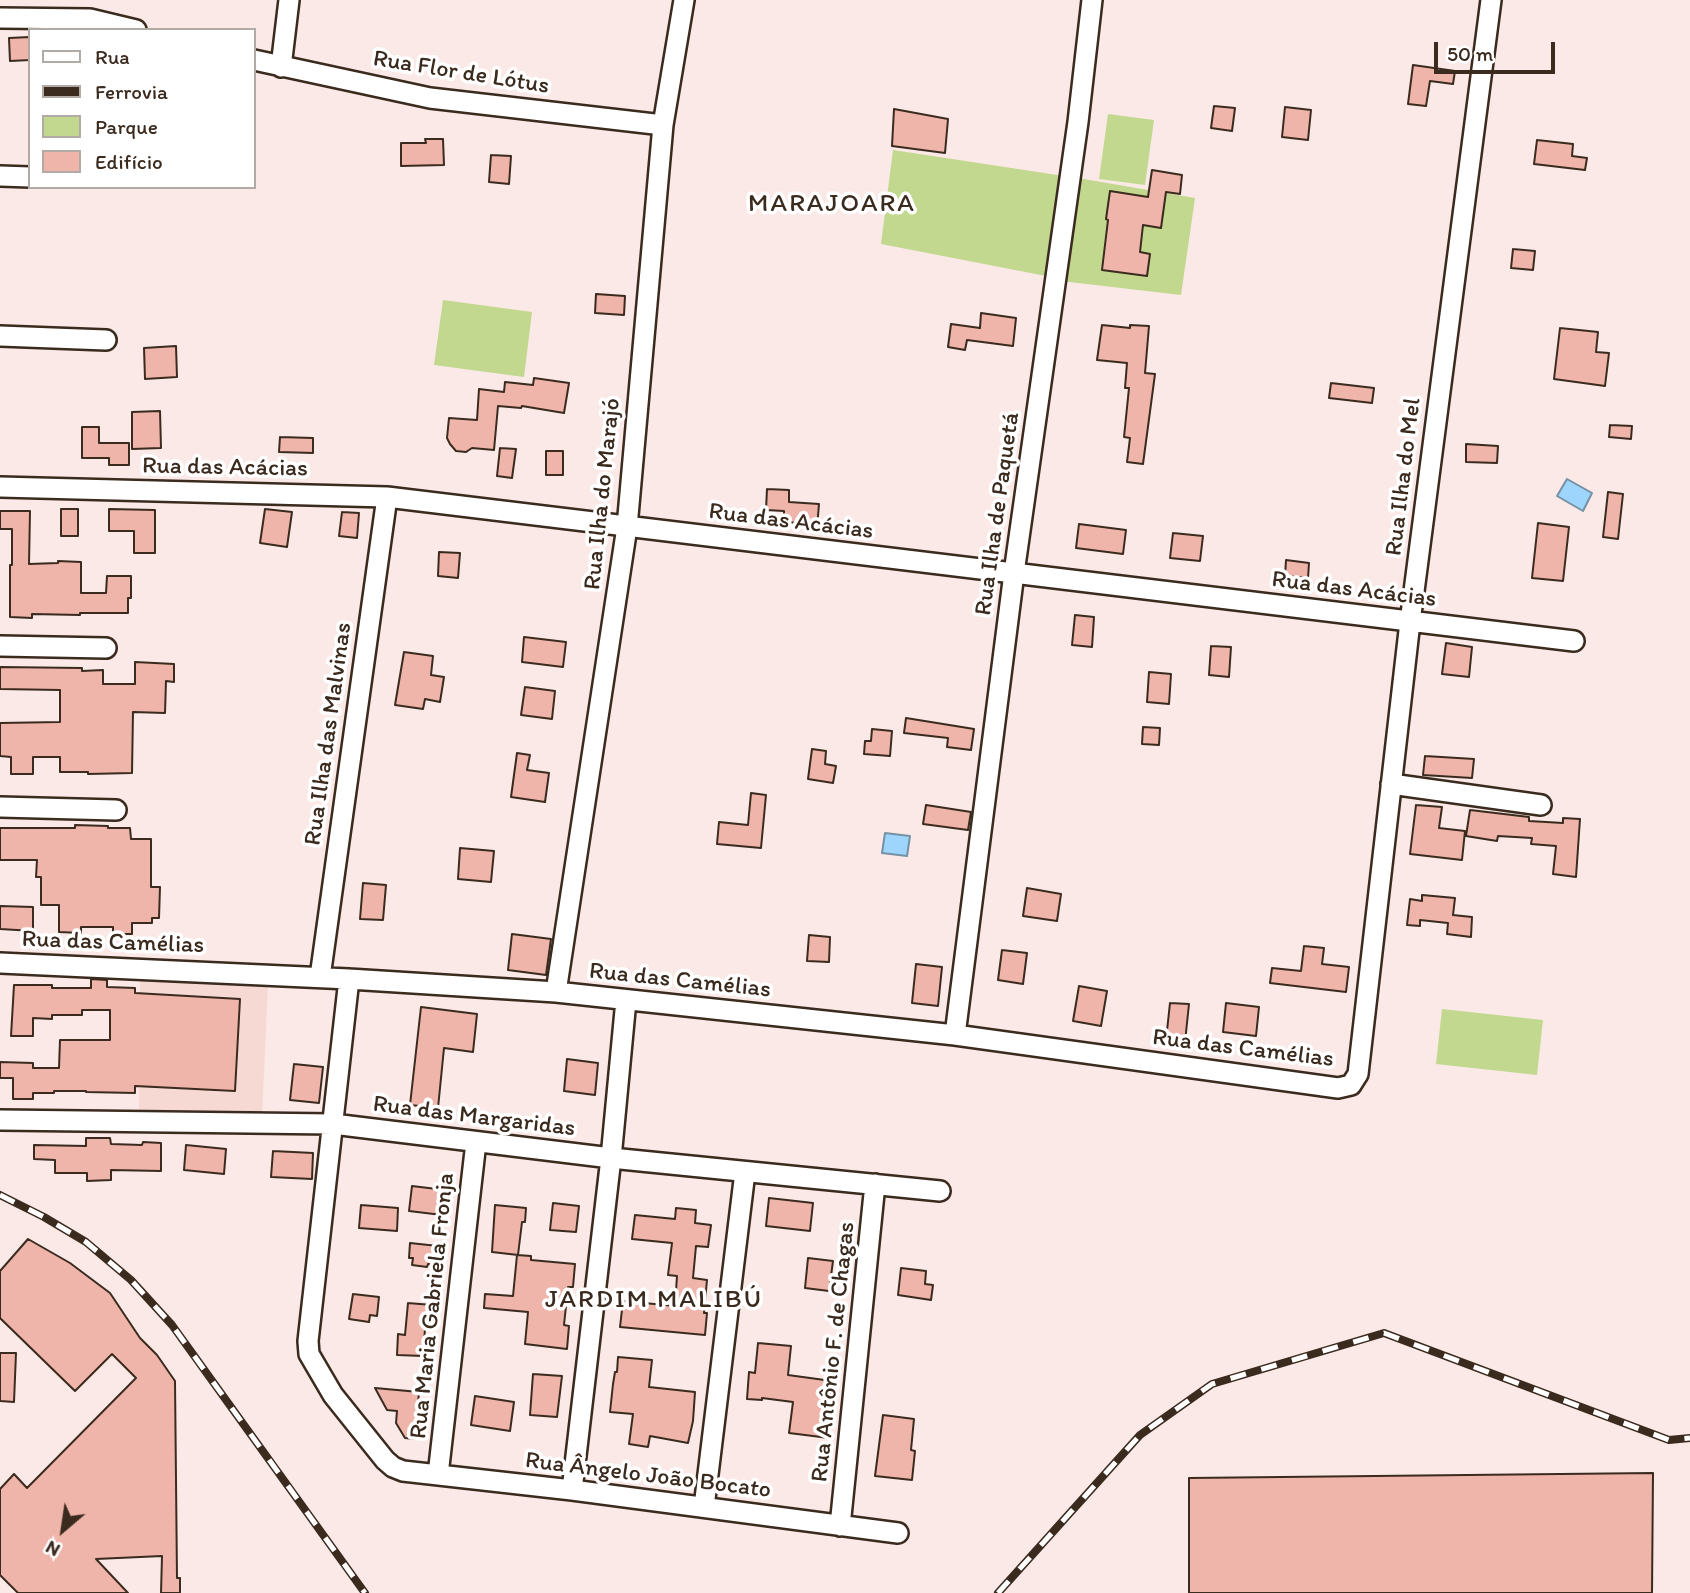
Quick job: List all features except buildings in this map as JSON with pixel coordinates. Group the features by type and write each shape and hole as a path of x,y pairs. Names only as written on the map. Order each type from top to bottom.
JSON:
{"street":[{"path":"281,67 289,0"},
{"name":"Rua Ilha do Marajó","path":"556,992 627,527 663,125 684,0"},
{"name":"Rua Ilha de Paquetá","path":"955,1035 1014,573 1078,122 1092,0"},
{"name":"Rua Ilha do Mel","path":"1351,1085 1358,1074 1410,622 1491,0"},
{"path":"0,18 90,19 127,28"},
{"name":"Rua Flor de Lótus","path":"256,61 430,98 663,125"},
{"path":"0,176 28,177"},
{"path":"0,336 106,340"},
{"name":"Rua das Acácias","path":"0,487 387,497 1574,641"},
{"name":"Rua Ilha das Malvinas","path":"320,977 387,497"},
{"path":"0,646 106,648"},
{"path":"1391,784 1541,805"},
{"path":"0,807 116,810"},
{"name":"Rua das Camélias","path":"0,963 320,977 556,992 955,1035 1338,1088 1351,1085"},
{"path":"333,1124 349,979"},
{"path":"572,1490 611,1158 626,1000"},
{"name":"Rua das Margaridas","path":"0,1120 333,1124 611,1158 940,1191"},
{"name":"Rua Ângelo João Bocato","path":"333,1124 308,1341 309,1354 333,1395 393,1467 403,1471 572,1490 898,1534"},
{"name":"Rua Maria Gabriela Fronja","path":"438,1475 476,1142"},
{"path":"704,1507 745,1172"},
{"name":"Rua Antônio F. de Chagas","path":"840,1526 876,1184"}],"shaded area":[{"path":"140,981 268,984 262,1118 139,1113"}],"green space":[{"path":"1108,114 1154,120 1145,185 1099,179"},
{"path":"893,150 1064,176 1046,276 881,244"},
{"path":"1078,178 1195,198 1181,295 1061,281"},
{"path":"443,300 532,312 524,377 434,365"},
{"path":"1442,1009 1543,1020 1537,1075 1436,1064"}],"water":[{"path":"1567,479 1592,493 1583,511 1557,496"},
{"path":"885,833 910,836 907,856 882,853"}],"railway":[{"path":"0,1195 86,1242 131,1280 172,1325 365,1593"},
{"path":"998,1593 1140,1435 1212,1384 1384,1333 1669,1440 1690,1438"}],"district":[{"name":"MARAJOARA","path":"832,204"},
{"name":"JARDIM MALIBÚ","path":"654,1300"}]}
